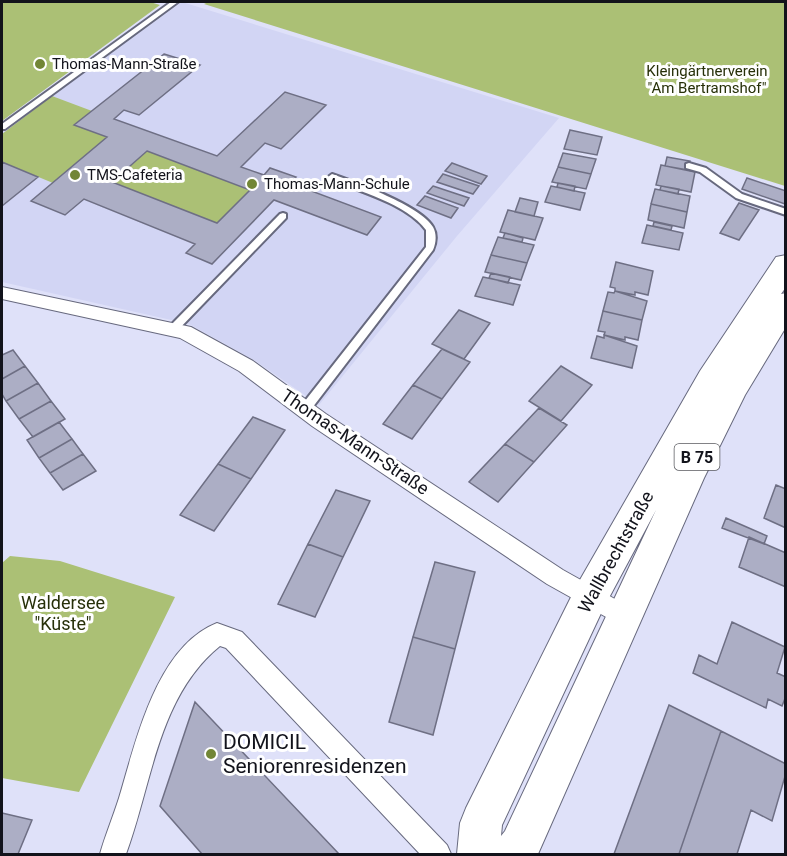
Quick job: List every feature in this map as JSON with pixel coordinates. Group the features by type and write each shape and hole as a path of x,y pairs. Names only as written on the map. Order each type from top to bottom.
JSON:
{"main road":[{"name":"Wallbrechtstraße","path":"513,855 520,846 606,606 711,379 786,264"},
{"name":"Wallbrechtstraße","path":"478,855 481,823 606,606 705,442 733,388 785,306"}],"street":[{"name":"Thomas-Mann-Straße","path":"2,293 185,332 246,366 305,409 546,571 606,606"},
{"path":"113,855 165,692 200,644 217,633 234,639 438,855"}],"lane":[{"path":"2,127 175,2"},
{"path":"689,166 703,170 739,195 785,212"},
{"path":"305,409 430,248 432,236 428,226 404,208 332,177"},
{"path":"174,328 283,216"}],"shaded area":[{"name":"Thomas-Mann-Schule","path":"182,2 559,118 457,236 319,405 254,360 189,324 2,282 2,131"}],"green space":[{"name":"Thomas-Mann-Straße","path":"2,2 150,2 160,5 2,121"},
{"name":"Kleingärtnerverein \"Am Bertramshof\"","path":"208,2 785,2 785,186 204,4"},
{"path":"52,96 92,111 75,125 107,137 53,183 2,162 2,134"},
{"path":"147,151 250,190 217,223 112,182"},
{"name":"Waldersee \"Küste\"","path":"10,556 60,561 175,597 79,792 2,778 2,563"}],"building":[{"path":"164,54 200,65 139,115 124,110 114,119 217,156 285,92 326,105 281,149 265,143 241,167 264,175 270,168 296,177 290,183 381,217 367,235 274,200 212,264 186,253 195,244 84,199 65,215 31,201 107,137 74,125","holes":["147,151 250,190 217,223 112,182"]},
{"path":"570,130 602,137 597,155 564,149"},
{"path":"563,153 596,159 591,174 558,167"},
{"path":"667,157 690,161 688,170 665,166"},
{"path":"2,162 38,177 2,206"},
{"path":"452,163 487,176 481,184 445,171"},
{"path":"661,165 695,172 691,192 656,185"},
{"path":"558,167 591,174 586,189 552,182"},
{"path":"443,174 479,186 473,194 437,182"},
{"path":"747,178 786,191 785,204 742,189"},
{"path":"558,183 575,186 574,191 557,187"},
{"path":"433,186 469,198 464,206 427,193"},
{"path":"551,186 585,193 580,210 545,202"},
{"path":"661,186 679,189 678,194 660,190"},
{"path":"655,189 690,196 687,212 651,204"},
{"path":"425,196 458,208 451,218 417,205"},
{"path":"520,198 538,202 534,216 515,212"},
{"path":"739,203 759,210 739,240 720,233"},
{"path":"651,204 687,212 684,228 648,220"},
{"path":"508,210 543,218 535,240 500,232"},
{"path":"654,222 672,226 671,230 653,226"},
{"path":"647,225 683,233 679,250 642,243"},
{"path":"505,233 523,238 522,242 503,238"},
{"path":"498,237 534,245 527,263 491,255"},
{"path":"491,255 527,263 521,280 485,272"},
{"path":"616,262 653,271 648,295 615,291 615,288 610,287"},
{"path":"491,273 510,277 508,283 489,278"},
{"path":"483,277 520,285 513,305 475,296"},
{"path":"615,291 647,301 642,320 603,311 608,292 614,293"},
{"path":"459,310 490,323 464,359 432,344"},
{"path":"603,311 642,320 638,340 625,337 625,340 604,335 605,332 598,331"},
{"path":"604,335 637,346 632,368 591,358 597,336 604,338"},
{"path":"442,349 470,362 442,399 413,385"},
{"path":"13,350 25,366 2,379 2,355"},
{"path":"25,366 38,383 6,401 2,394 2,379"},
{"path":"561,366 592,385 561,421 529,401"},
{"path":"38,383 51,401 19,419 6,401"},
{"path":"413,385 442,399 412,439 383,424"},
{"path":"51,401 65,419 33,437 19,419"},
{"path":"539,408 567,425 534,462 505,444"},
{"path":"253,417 285,430 251,479 218,464"},
{"path":"59,422 72,439 39,458 27,440"},
{"path":"72,439 83,454 50,473 39,458"},
{"path":"505,444 534,462 498,502 469,482"},
{"path":"83,454 96,471 63,490 50,473"},
{"path":"218,464 251,479 214,531 180,515"},
{"path":"776,485 786,489 786,528 764,518"},
{"path":"336,490 370,501 343,557 308,544"},
{"path":"726,518 767,536 764,544 722,528"},
{"path":"749,537 786,553 786,587 739,567"},
{"path":"308,544 343,557 315,617 278,604"},
{"path":"435,562 475,572 455,649 413,637"},
{"path":"732,622 785,647 777,673 786,677 786,696 782,706 768,699 766,708 693,673 699,655 717,664"},
{"path":"413,637 455,649 433,735 389,722"},
{"name":"DOMICIL Seniorenresidenzen","path":"195,702 339,854 202,854 160,806"},
{"path":"669,705 721,731 679,854 614,854"},
{"path":"721,731 786,764 786,773 772,821 751,810 737,854 679,854"},
{"path":"2,813 32,820 18,854 2,854"}],"place":[{"name":"Thomas-Mann-Straße","path":"40,64"},
{"name":"TMS-Cafeteria","path":"75,175"},
{"name":"Thomas-Mann-Schule","path":"252,184"},
{"name":"DOMICIL Seniorenresidenzen","path":"211,754"}]}
